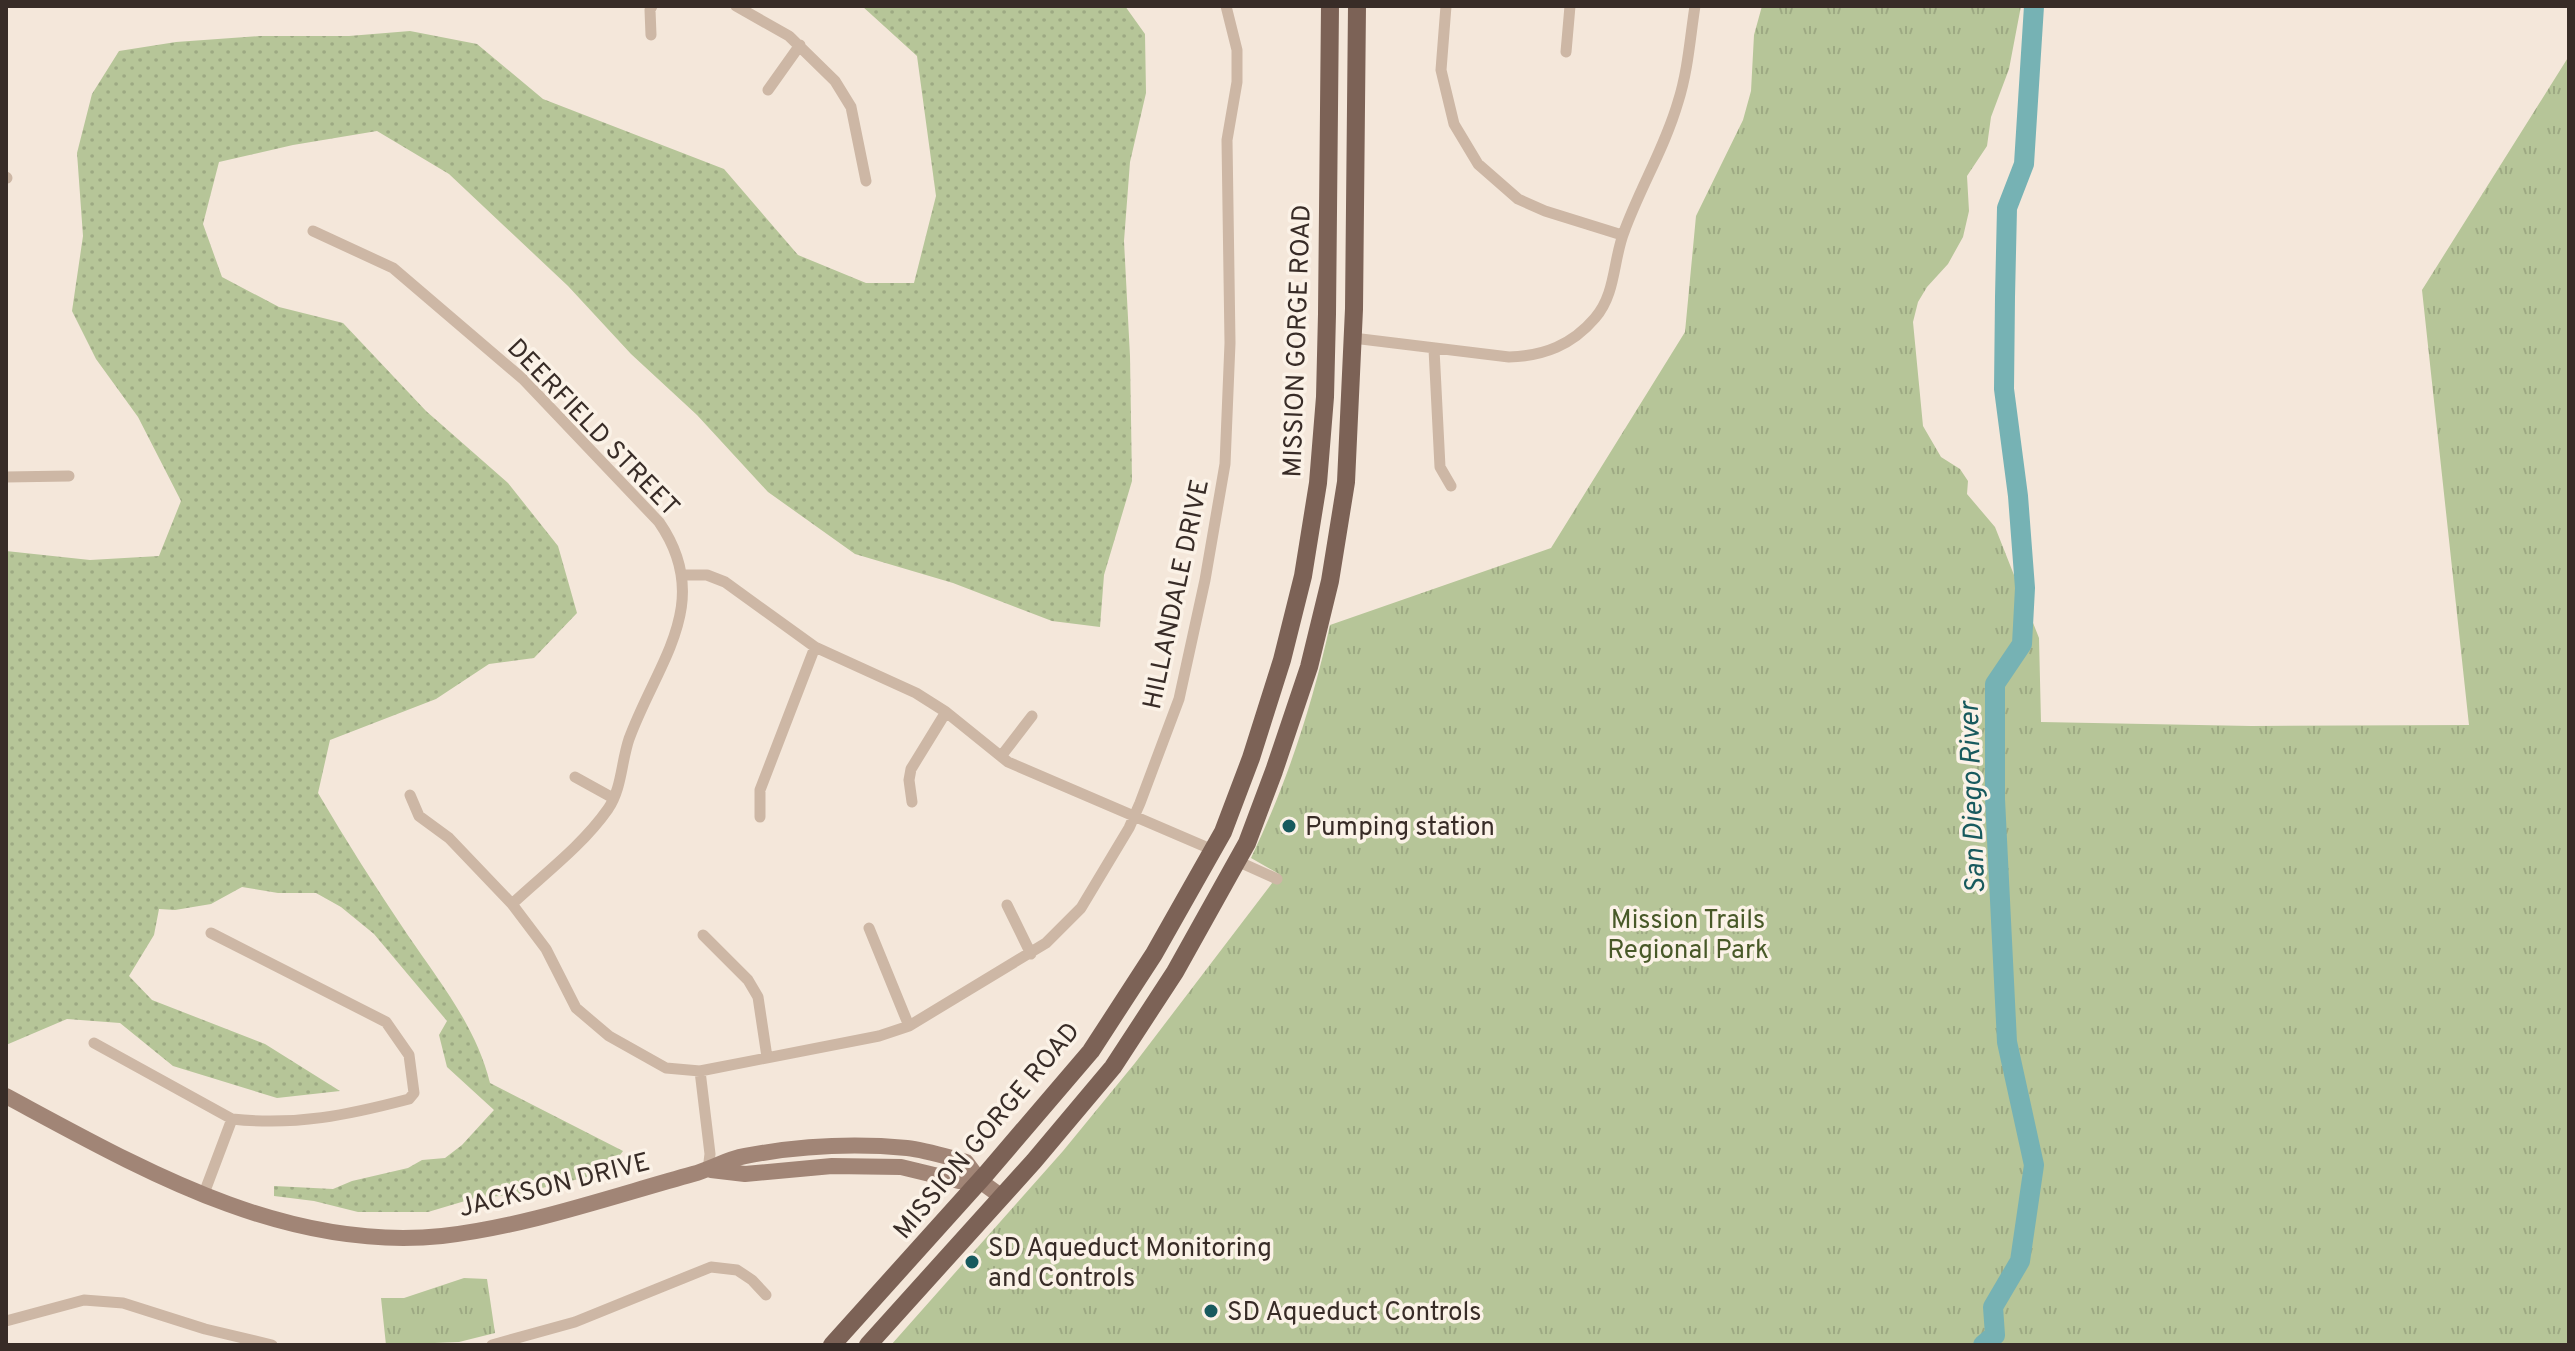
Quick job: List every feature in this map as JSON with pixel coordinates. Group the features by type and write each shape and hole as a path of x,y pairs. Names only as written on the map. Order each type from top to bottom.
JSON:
{"main road":[{"name":"MISSION GORGE ROAD","path":"832,1345 980,1181 1091,1051 1154,954 1223,832 1251,758 1282,660 1303,576 1318,483 1325,397 1330,6"},
{"name":"MISSION GORGE ROAD","path":"868,1345 1002,1197 1113,1067 1175,972 1247,843 1274,771 1309,667 1330,581 1346,482 1353,338 1357,6"},
{"name":"JACKSON DRIVE","path":"6,1096 130,1163 203,1196 278,1221 366,1237 441,1236 516,1222 708,1170 745,1174 832,1166 901,1167 959,1181 980,1181 1002,1197"}],"street":[{"path":"651,35 652,6"},
{"path":"736,6 789,36 835,81 851,107 866,181"},
{"name":"HILLANDALE DRIVE","path":"410,795 419,816 449,838 512,904 546,949 576,1008 609,1036 666,1068 700,1071 879,1036 909,1026 1046,943 1081,908 1134,815 1179,699 1205,580 1225,464 1230,343 1227,140 1237,82 1237,50 1226,6"},
{"path":"1446,6 1441,70 1454,124 1478,164 1518,199 1545,211 1622,235"},
{"path":"1566,52 1570,6"},
{"path":"1353,338 1509,357 1534,356 1578,336 1597,315 1612,284 1622,235 1678,104 1695,6"},
{"path":"768,90 800,45"},
{"name":"DEERFIELD STREET","path":"313,231 393,268 523,379 659,522 668,534 684,575"},
{"path":"1434,349 1440,467 1451,486"},
{"path":"6,477 69,476"},
{"path":"512,904 588,834 610,806 622,776 628,742 680,621 684,575 707,575 725,582 815,647 916,693 946,712 1008,762 1213,850"},
{"path":"760,817 760,790 815,647"},
{"path":"912,802 911,769 946,712"},
{"path":"1002,755 1032,716"},
{"path":"575,777 613,798"},
{"path":"1237,861 1277,879"},
{"path":"1007,905 1031,954"},
{"path":"869,928 909,1026"},
{"path":"94,1043 232,1119 310,1121 409,1099 414,1093 408,1052 386,1022 211,933"},
{"path":"703,935 748,980 758,997 767,1057"},
{"path":"700,1071 710,1154 708,1170"},
{"path":"203,1196 232,1119"},
{"path":"499,1344 575,1322 711,1267 737,1270 766,1295"},
{"path":"6,1321 84,1300 123,1303 205,1329 272,1345"}],"green space":[{"path":"862,6 1125,6 1145,34 1146,93 1130,162 1124,241 1132,481 1104,575 1100,627 1052,621 953,583 855,554 768,492 697,415 631,354 568,286 449,174 377,131 293,145 219,162 203,224 222,277 279,307 343,323 426,411 508,483 558,546 577,613 534,658 489,664 436,699 330,740 318,793 466,1023 490,1083 623,1151 607,1172 514,1195 475,1198 428,1212 358,1212 314,1201 274,1196 274,1186 333,1189 352,1181 408,1168 422,1160 445,1158 462,1145 494,1110 447,1067 439,1035 447,1021 374,934 341,907 316,893 278,893 242,887 211,904 175,910 159,909 154,935 129,976 152,1000 265,1044 340,1091 277,1098 173,1066 120,1023 67,1019 6,1045 6,551 90,560 159,556 181,501 138,417 96,359 72,311 83,236 77,153 92,94 119,51 176,42 260,36 349,36 410,31 477,44 543,99 724,169 798,255 866,283 914,283 936,196 917,56"},
{"name":"Mission Trails Regional Park","path":"1762,6 2021,6 2009,69 1991,117 1987,146 1967,176 1969,211 1963,237 1948,264 1918,302 1913,322 1923,426 1941,457 1960,469 1968,481 1967,494 1995,527 2039,638 2041,722 2251,726 2469,725 2422,290 2569,56 2569,1345 891,1345 1063,1151 1135,1063 1279,874 1251,858 1297,744 1330,625 1551,548 1685,332 1696,216 1743,120 1751,91 1754,35"},
{"path":"464,1278 487,1279 495,1333 459,1342 386,1345 381,1298 404,1298"}],"waterway":[{"name":"San Diego River","path":"1983,1345 1995,1335 1993,1307 2020,1261 2034,1165 2007,1042 1995,799 1995,684 2022,644 2025,588 2018,496 2004,389 2005,297 2007,208 2024,164 2034,6"}],"place":[{"name":"Pumping station","path":"1289,826"},
{"name":"SD Aqueduct Monitoring and Controls","path":"972,1262"},
{"name":"SD Aqueduct Controls","path":"1211,1311"}]}
